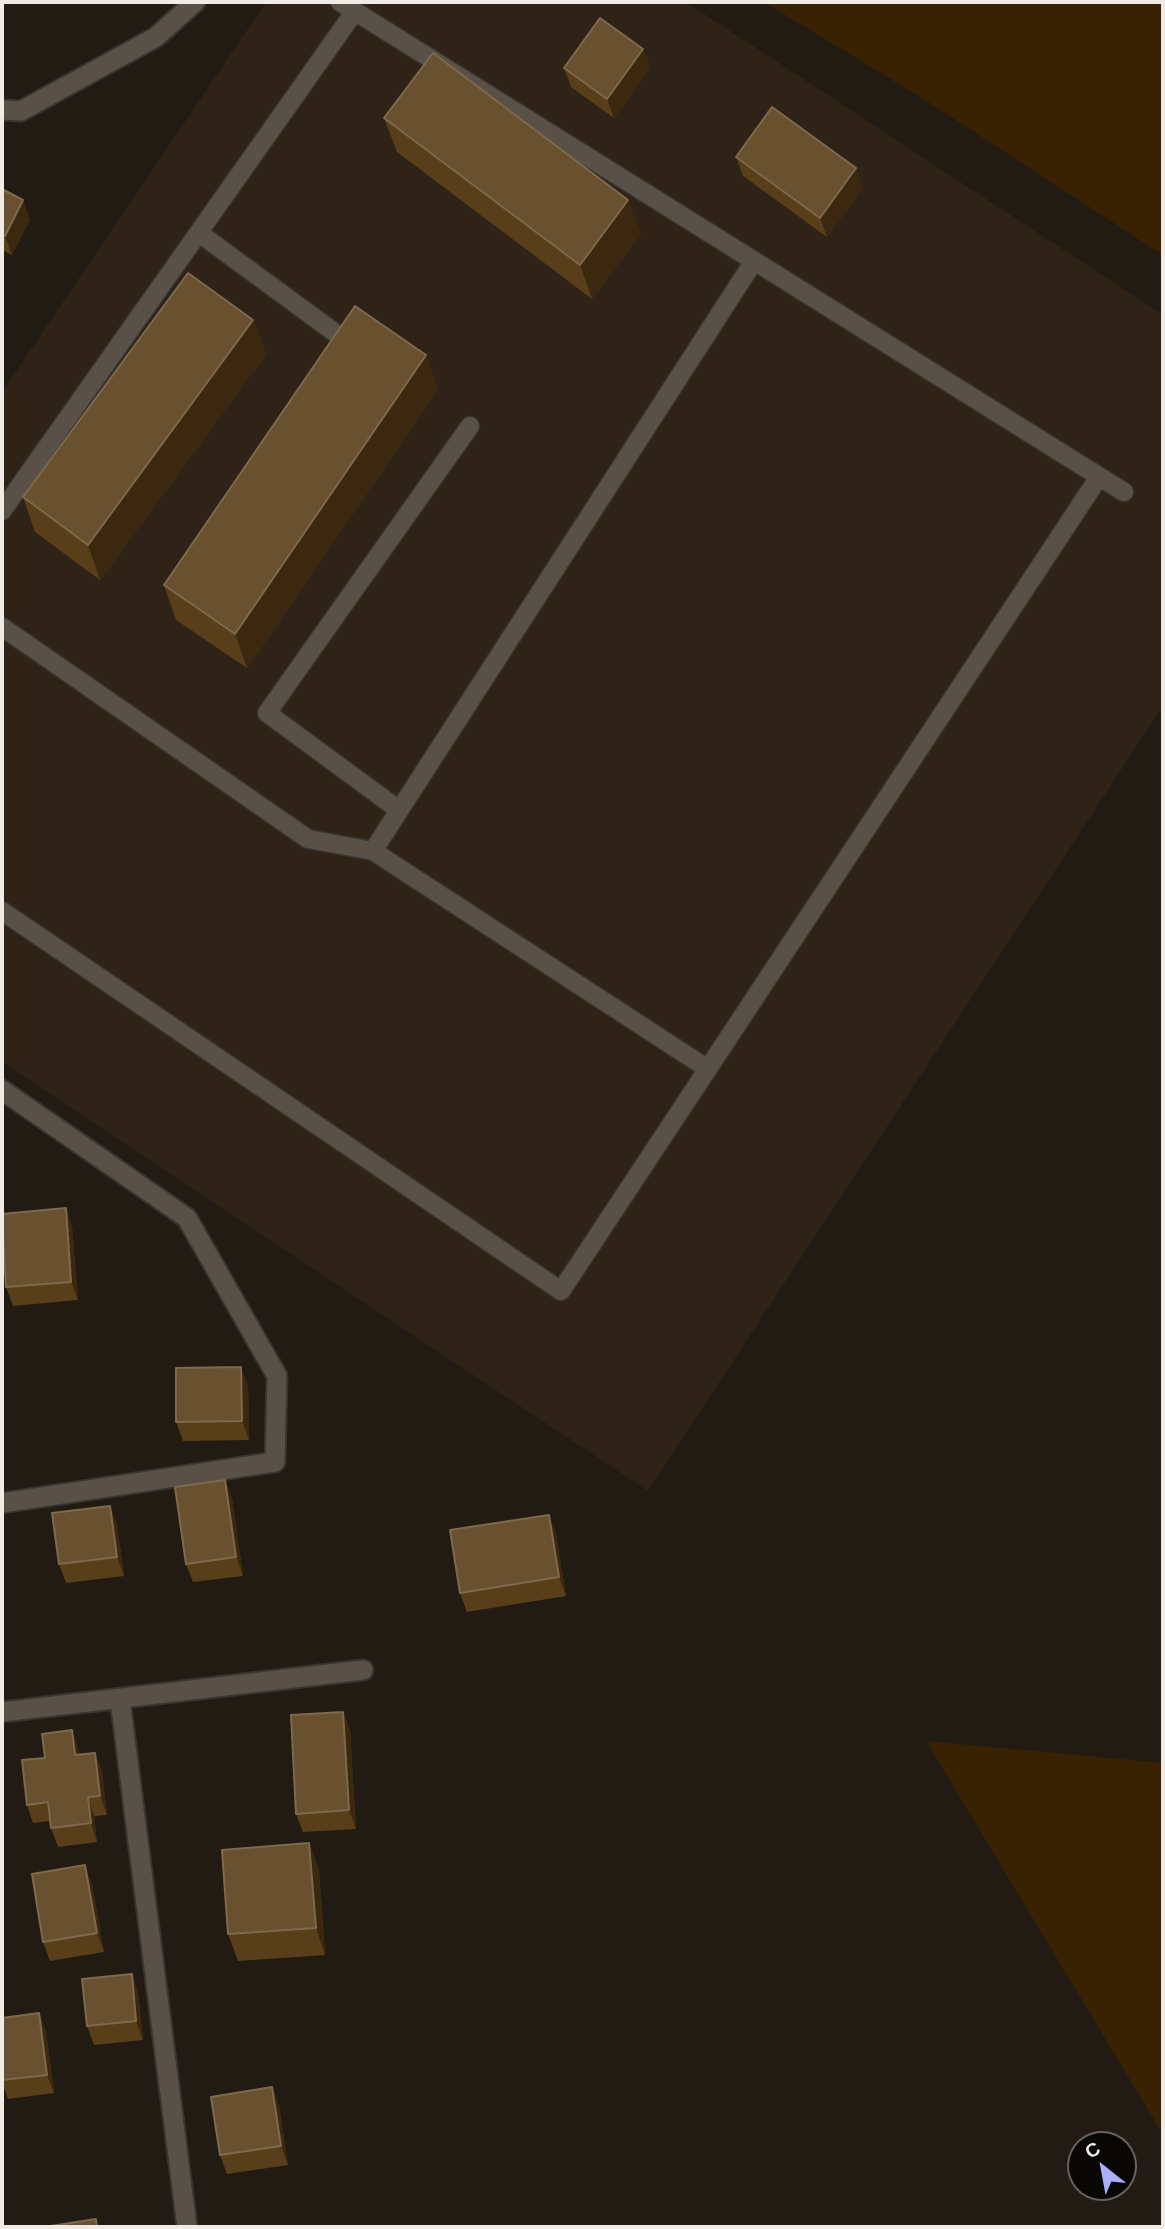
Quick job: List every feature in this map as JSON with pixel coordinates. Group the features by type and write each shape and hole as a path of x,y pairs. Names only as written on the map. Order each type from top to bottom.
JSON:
{"street":[{"path":"2,110 21,111 156,37 195,2"},
{"path":"2,1090 187,1218 277,1376 275,1462 2,1503"},
{"path":"2,1712 363,1670"},
{"path":"120,1699 187,2227"}],"lane":[{"path":"2,511 200,233 348,7 1124,492"},
{"path":"200,233 338,335"},
{"path":"373,851 754,261"},
{"path":"399,810 267,713 470,426"},
{"path":"2,911 561,1292 1099,477"},
{"path":"2,627 307,839 373,851 708,1069"}],"shaded area":[{"path":"266,2 686,2 1163,315 1163,706 648,1491 2,1062 2,392"},
{"path":"764,2 1163,2 1163,255 922,98"},
{"path":"926,1741 1163,1763 1163,2134 1162,2133"}],"building":[{"path":"600,18 643,49 607,99 564,68"},
{"path":"433,53 628,200 580,265 384,118"},
{"path":"772,107 856,168 820,218 736,157"},
{"path":"2,189 23,200 5,236 2,234"},
{"path":"188,273 253,320 88,545 23,497"},
{"path":"355,306 426,355 235,634 164,585"},
{"path":"66,1208 71,1282 6,1287 2,1214"},
{"path":"241,1367 242,1421 176,1422 176,1368"},
{"path":"225,1480 236,1557 186,1564 175,1487"},
{"path":"110,1506 117,1557 59,1564 52,1513"},
{"path":"549,1515 559,1577 460,1593 450,1530"},
{"path":"343,1712 349,1810 296,1814 291,1715"},
{"path":"72,1730 75,1755 95,1753 100,1796 88,1797 91,1823 51,1828 48,1802 27,1805 22,1760 45,1758 42,1734"},
{"path":"309,1843 316,1928 228,1934 222,1850"},
{"path":"85,1865 97,1933 43,1942 32,1874"},
{"path":"132,1974 136,2021 87,2026 82,1979"},
{"path":"39,2013 47,2075 2,2080 2,2018"},
{"path":"272,2087 281,2146 220,2155 211,2097"},
{"path":"96,2219 97,2227 44,2227"}]}
